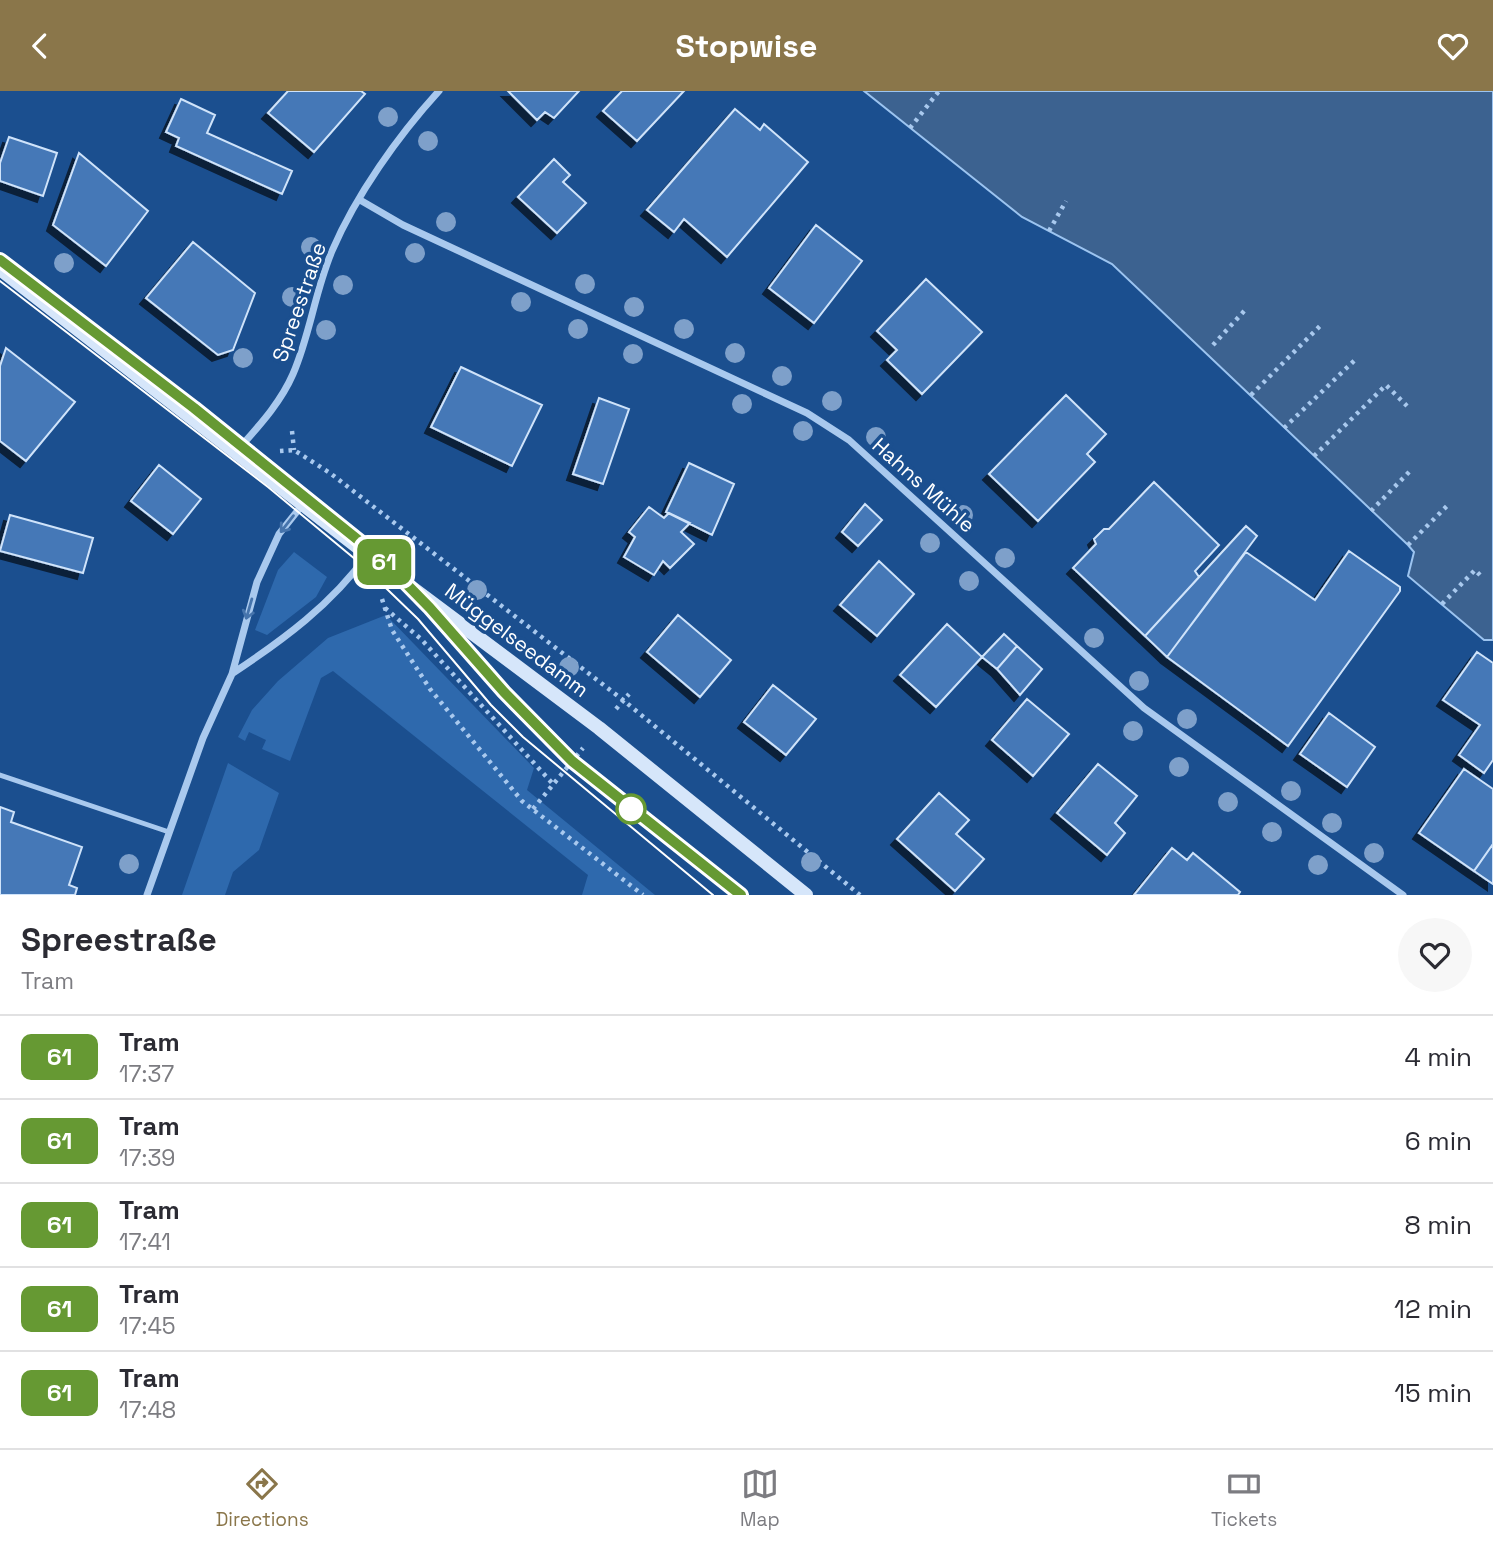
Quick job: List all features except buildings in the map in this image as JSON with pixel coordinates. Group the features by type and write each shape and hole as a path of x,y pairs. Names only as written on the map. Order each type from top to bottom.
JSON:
{"main road":[{"name":"Müggelseedamm","path":"0,269 368,555 599,728 806,895"}],"street":[{"name":"Spreestraße","path":"236,452 274,408 293,374 332,251 359,200 391,149 439,91"},
{"name":"Hahns Mühle","path":"359,200 403,225 807,414 849,440 1144,708 1403,895"},
{"path":"147,895 203,738 232,674 257,582 279,534 304,504"},
{"path":"232,674 318,610 368,555"}],"lane":[{"path":"0,775 169,832"}],"path":[{"path":"911,128 939,91"},
{"path":"1049,231 1066,201"},
{"path":"1213,345 1246,309"},
{"path":"1251,395 1323,323"},
{"path":"1284,428 1357,358"},
{"path":"1314,456 1386,385 1407,406"},
{"path":"292,431 294,450"},
{"path":"304,457 330,473 623,700 860,895"},
{"path":"1371,511 1411,470"},
{"path":"1408,545 1447,506"},
{"path":"368,555 392,629 430,689 522,801 643,895"},
{"path":"1442,604 1475,570 1480,575"},
{"path":"385,607 421,639 553,784"}],"shaded area":[{"path":"864,91 1493,91 1493,640 1484,640 1408,576 1414,552 1408,545 1112,264 1022,217"},
{"path":"294,552 327,577 316,597 267,635 255,630 278,570"},
{"path":"386,615 534,768 527,790 655,895 582,895 588,875 333,671 321,678 290,761 262,749 266,740 249,732 245,741 238,737 252,710 278,681 328,638"},
{"path":"228,763 279,793 259,850 233,872 225,895 182,895"}],"tram line":[{"path":"0,260 194,408 383,560 430,608 504,692 572,761 741,895"},
{"name":"61","path":"0,260 194,408 383,560 430,608 531,722 572,761 741,895"},
{"path":"0,281 268,487 361,564 418,619 491,705 523,737 713,895"}]}
